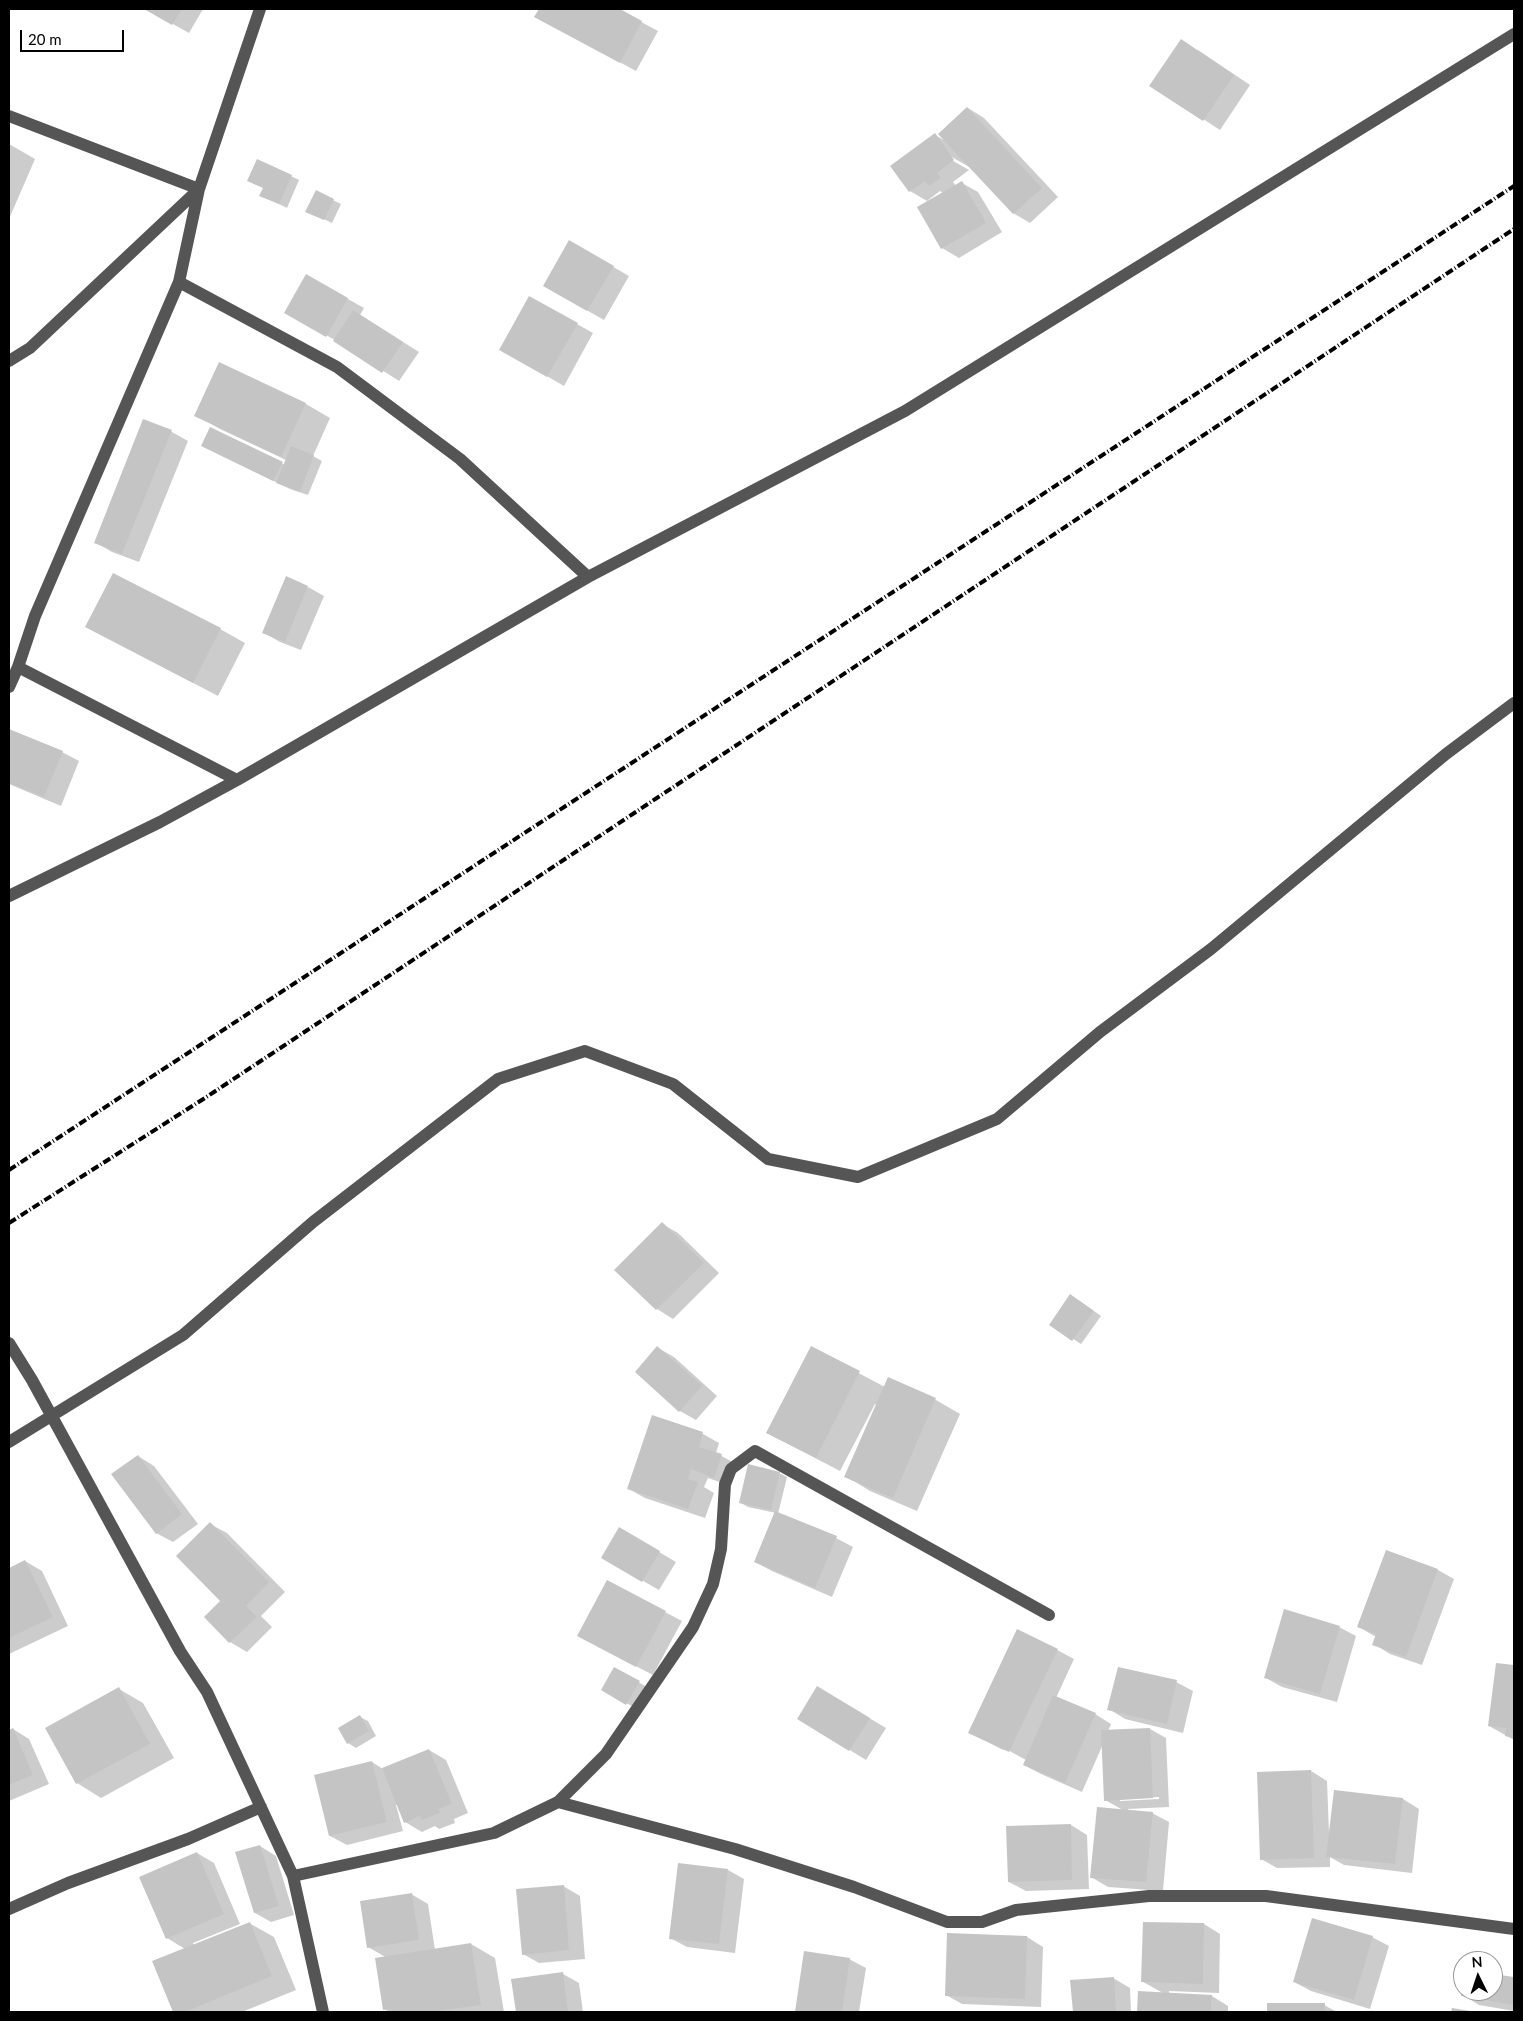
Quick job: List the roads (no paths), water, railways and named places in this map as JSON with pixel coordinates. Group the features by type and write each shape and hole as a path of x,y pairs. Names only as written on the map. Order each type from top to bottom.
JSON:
{"street":[{"path":"9,687 18,667 35,616 179,282 199,189 260,9"},
{"path":"9,896 160,822 588,577 905,411 1514,34"},
{"path":"9,116 199,189"},
{"path":"9,361 30,348 199,189"},
{"path":"179,282 337,367 460,459 588,577"},
{"path":"18,667 236,780"},
{"path":"9,1442 183,1335 313,1222 498,1079 585,1051 673,1084 768,1159 858,1177 997,1119 1100,1032 1211,949 1446,754 1514,703"},
{"path":"9,1343 32,1380 180,1651 207,1692 261,1807 293,1876 323,2012"},
{"path":"293,1876 494,1833 558,1802 606,1754 693,1627 713,1584 721,1549 725,1484 731,1470 755,1451 1049,1615"},
{"path":"558,1802 735,1849 854,1887 947,1922 982,1922 1016,1910 1149,1896 1266,1896 1514,1929"},
{"path":"9,1909 76,1880 188,1839 261,1807"}],"railway":[{"path":"9,1170 1514,186"},
{"path":"9,1223 208,1096 1514,229"}]}
